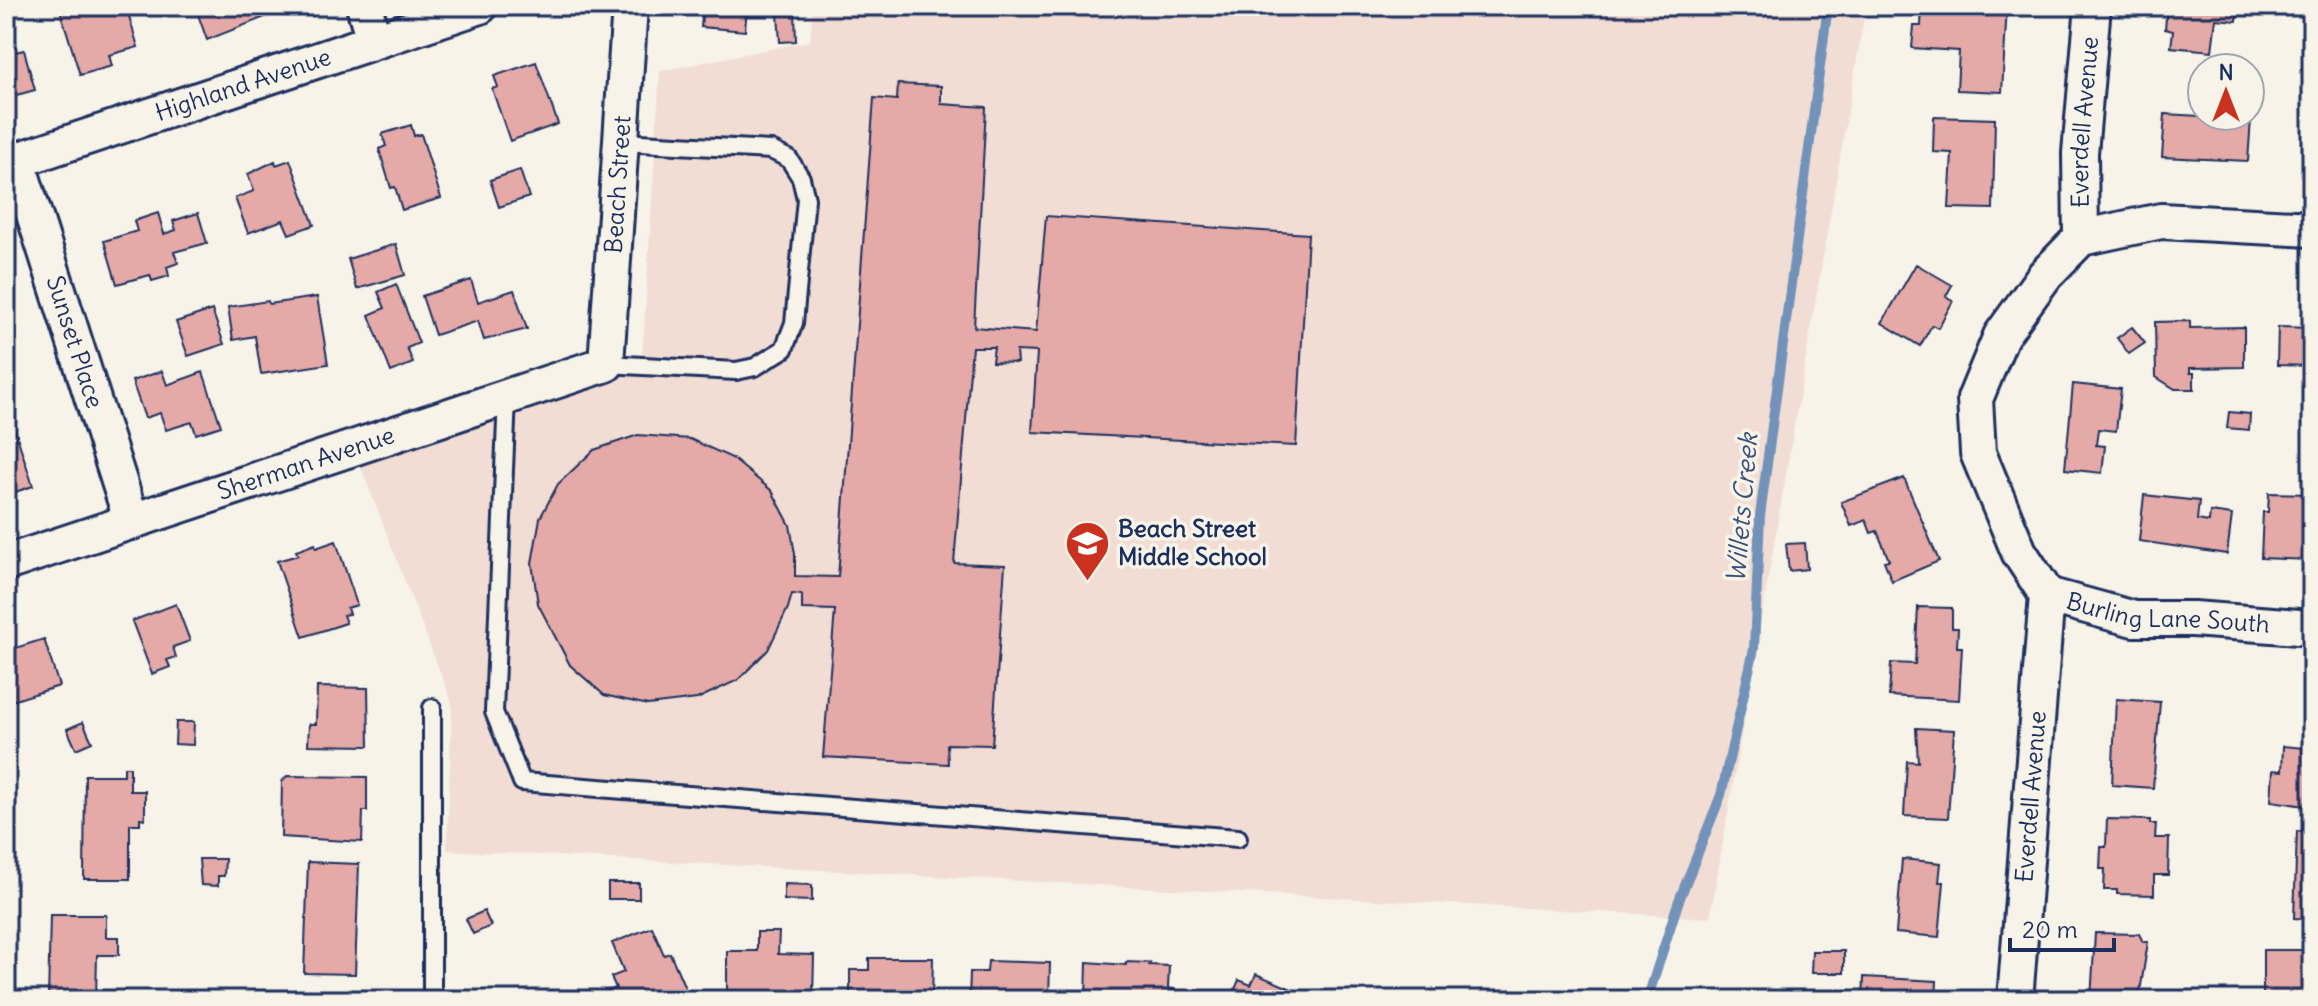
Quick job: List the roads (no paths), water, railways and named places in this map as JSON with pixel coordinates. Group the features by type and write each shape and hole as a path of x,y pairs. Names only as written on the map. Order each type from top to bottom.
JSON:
{"street":[{"path":"364,6 374,40"},
{"name":"Highland Avenue","path":"11,162 480,6"},
{"name":"Beach Street","path":"606,364 630,6"},
{"name":"Everdell Avenue","path":"2081,238 2080,153 2093,6"},
{"name":"Sunset Place","path":"11,162 132,522"},
{"path":"2081,238 2161,221 2312,229"},
{"name":"Burling Lane South","path":"2081,238 2045,275 2001,336 1975,399 1978,453 2019,552 2047,595 2134,619 2193,619 2312,628"},
{"name":"Sherman Avenue","path":"6,563 606,364"},
{"name":"Everdell Avenue","path":"2015,1000 2047,595"}],"lane":[{"path":"606,364 736,371 755,367 784,349 794,323 806,199 801,178 789,159 771,150 621,142"},
{"path":"507,397 494,712 522,782 1238,838"},
{"path":"432,708 432,1000"}],"waterway":[{"name":"Willets Creek","path":"1647,1000 1678,903 1721,795 1754,649 1760,516 1828,6"}],"place":[{"name":"Beach Street Middle School","path":"1087,582"}]}
